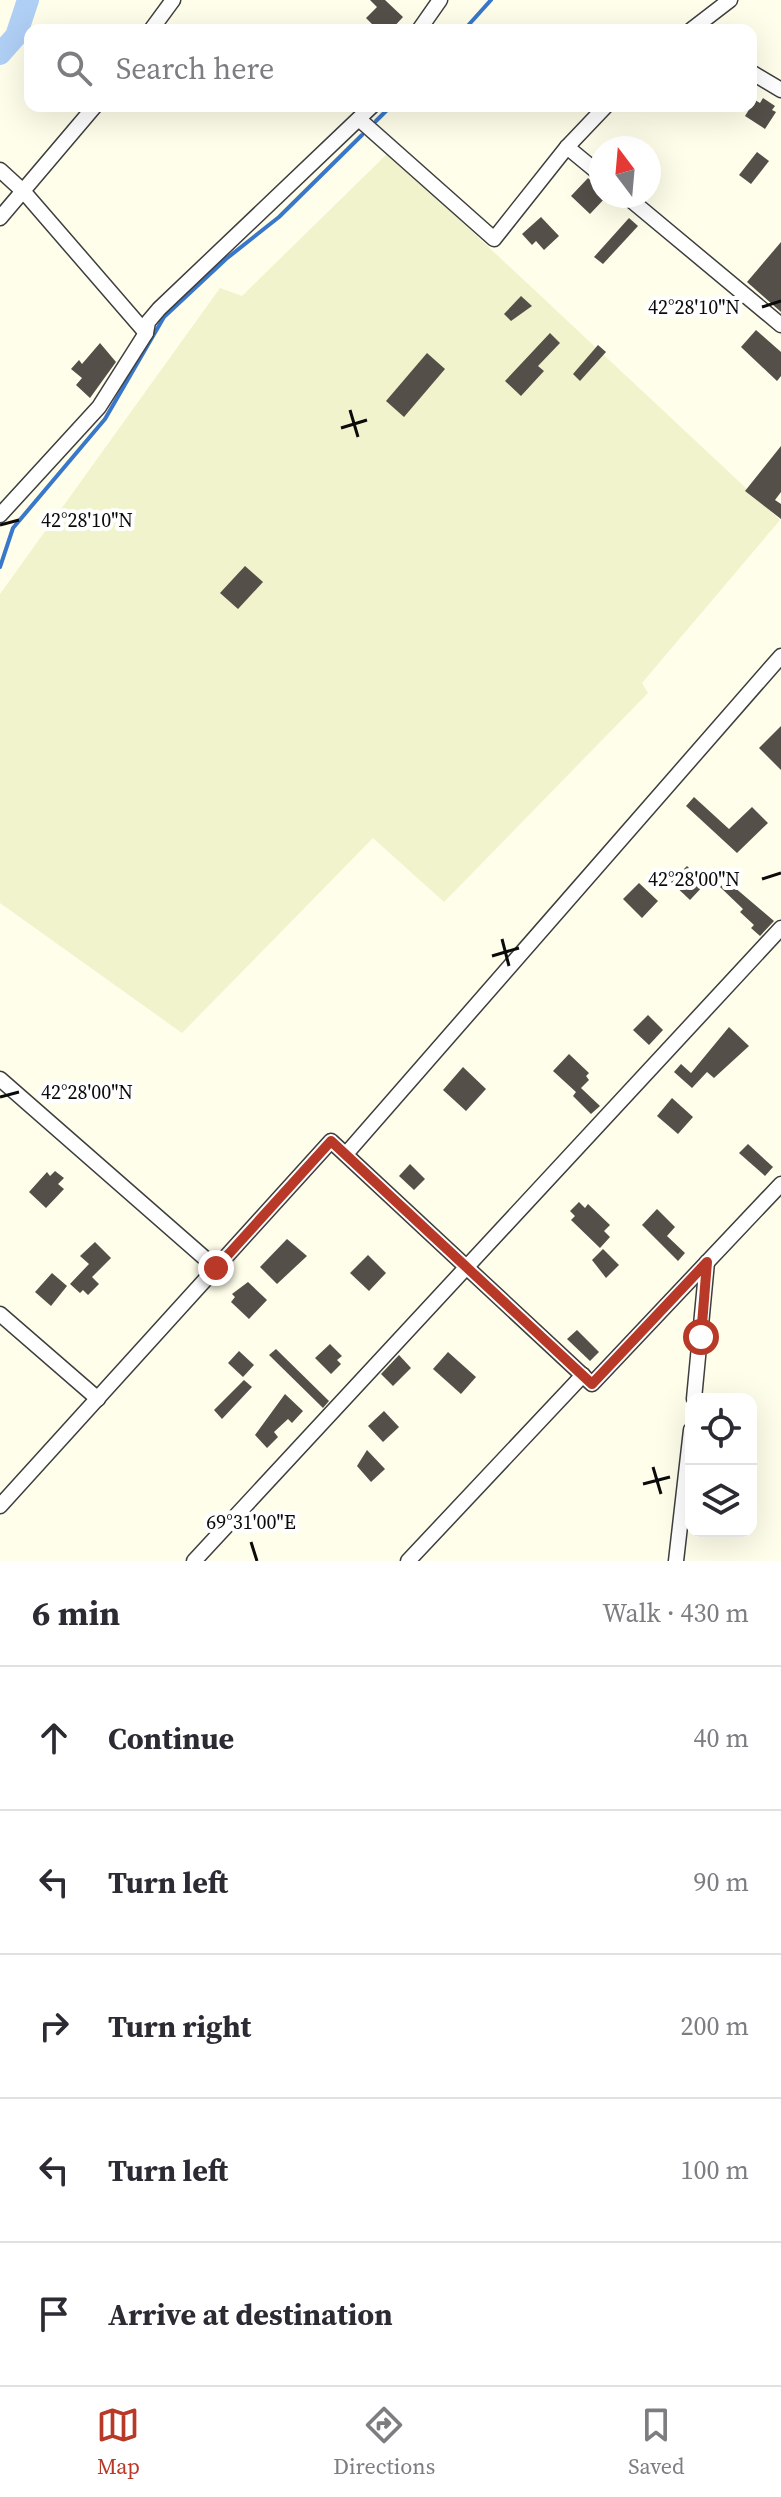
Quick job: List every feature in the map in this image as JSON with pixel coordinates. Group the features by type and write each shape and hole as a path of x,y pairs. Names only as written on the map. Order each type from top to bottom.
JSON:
{"street":[{"path":"155,24 173,0"},
{"path":"423,24 440,0"},
{"path":"699,24 730,0"},
{"path":"757,76 781,90"},
{"path":"0,218 90,112"},
{"path":"0,515 99,407 146,333 148,322 159,309 367,112"},
{"path":"360,120 494,239 567,147 600,112"},
{"path":"567,147 589,165"},
{"path":"0,170 24,192 146,333"},
{"path":"640,208 781,325"},
{"path":"346,1154 781,656"},
{"path":"194,1561 465,1265 781,928"},
{"path":"0,1079 216,1268"},
{"path":"0,1506 331,1141 592,1384 781,1184"},
{"path":"695,1393 707,1262"},
{"path":"0,1314 98,1399"},
{"path":"408,1561 583,1375"},
{"path":"676,1561 687,1465"}],"green space":[{"path":"388,153 780,520 642,683 648,693 444,902 373,838 182,1033 0,903 0,594 220,288 242,296"}],"building":[{"path":"370,0 385,0 403,17 397,24 372,24 366,18 377,7"},
{"path":"763,98 775,106 772,110 776,112 765,129 745,116 748,112 757,112 757,101 760,103"},
{"path":"757,152 769,161 751,184 739,175"},
{"path":"588,178 589,208 596,208 590,214 571,196"},
{"path":"541,217 559,236 544,250 536,241 532,245 522,234"},
{"path":"629,218 638,226 603,264 594,257"},
{"path":"781,242 781,312 747,282"},
{"path":"521,296 532,306 511,321 504,314"},
{"path":"756,330 781,352 781,376 777,381 741,347"},
{"path":"550,333 560,343 538,366 544,371 521,396 505,381"},
{"path":"100,343 116,362 90,398 76,385 82,378 71,369 79,360 82,364"},
{"path":"598,345 606,352 580,381 573,374"},
{"path":"427,353 445,369 404,417 386,401"},
{"path":"781,446 781,492 775,500 781,504 781,519 745,491"},
{"path":"245,566 263,582 238,609 220,593"},
{"path":"781,726 781,770 759,748"},
{"path":"694,797 729,829 752,807 768,823 737,853 686,806"},
{"path":"687,866 705,884 690,900 671,882"},
{"path":"727,881 774,921 760,936 751,928 754,925 740,912 743,909 720,887"},
{"path":"639,883 658,901 642,918 623,899"},
{"path":"648,1015 663,1030 649,1045 633,1030"},
{"path":"729,1027 749,1046 714,1078 707,1072 692,1088 674,1072 681,1064 691,1073"},
{"path":"569,1054 589,1073 586,1076 589,1080 581,1088 600,1106 591,1114 573,1096 576,1092 553,1071"},
{"path":"463,1067 486,1089 466,1111 443,1090"},
{"path":"672,1098 693,1117 678,1134 657,1116"},
{"path":"748,1144 773,1167 765,1176 739,1153"},
{"path":"410,1164 425,1179 414,1190 399,1176"},
{"path":"55,1171 64,1178 58,1184 64,1189 46,1208 29,1192 47,1172 50,1176"},
{"path":"579,1202 585,1208 588,1204 610,1225 604,1231 610,1237 600,1248 571,1220 575,1216 570,1211"},
{"path":"657,1209 675,1227 667,1236 685,1253 678,1261 642,1225"},
{"path":"287,1239 307,1256 277,1284 260,1267"},
{"path":"95,1242 111,1258 92,1277 99,1284 88,1295 83,1290 80,1293 70,1284 89,1264 80,1256"},
{"path":"603,1249 619,1265 606,1278 592,1260"},
{"path":"368,1255 386,1273 369,1291 350,1273"},
{"path":"52,1273 67,1286 51,1306 35,1292"},
{"path":"248,1282 267,1300 249,1319 231,1302 235,1297 232,1294"},
{"path":"577,1330 599,1352 590,1361 567,1339"},
{"path":"330,1344 342,1356 337,1360 341,1364 331,1374 315,1358"},
{"path":"276,1349 329,1401 323,1408 269,1355"},
{"path":"239,1351 254,1365 243,1377 228,1363"},
{"path":"448,1352 476,1377 461,1394 433,1369"},
{"path":"399,1355 411,1368 393,1386 381,1374"},
{"path":"244,1380 252,1387 222,1419 214,1410"},
{"path":"285,1394 303,1411 292,1423 288,1419 274,1432 278,1437 267,1448 255,1435"},
{"path":"384,1411 399,1427 383,1442 368,1426"},
{"path":"367,1450 385,1469 371,1482 357,1466"}],"waterway":[{"path":"0,54 16,36 28,0"},
{"path":"469,24 491,0"},
{"path":"376,121 385,112"},
{"path":"0,567 13,528 105,419 164,317 226,259 279,217 362,135"}],"route":[{"path":"216,1268 331,1141 592,1384 707,1262 701,1337"}]}
